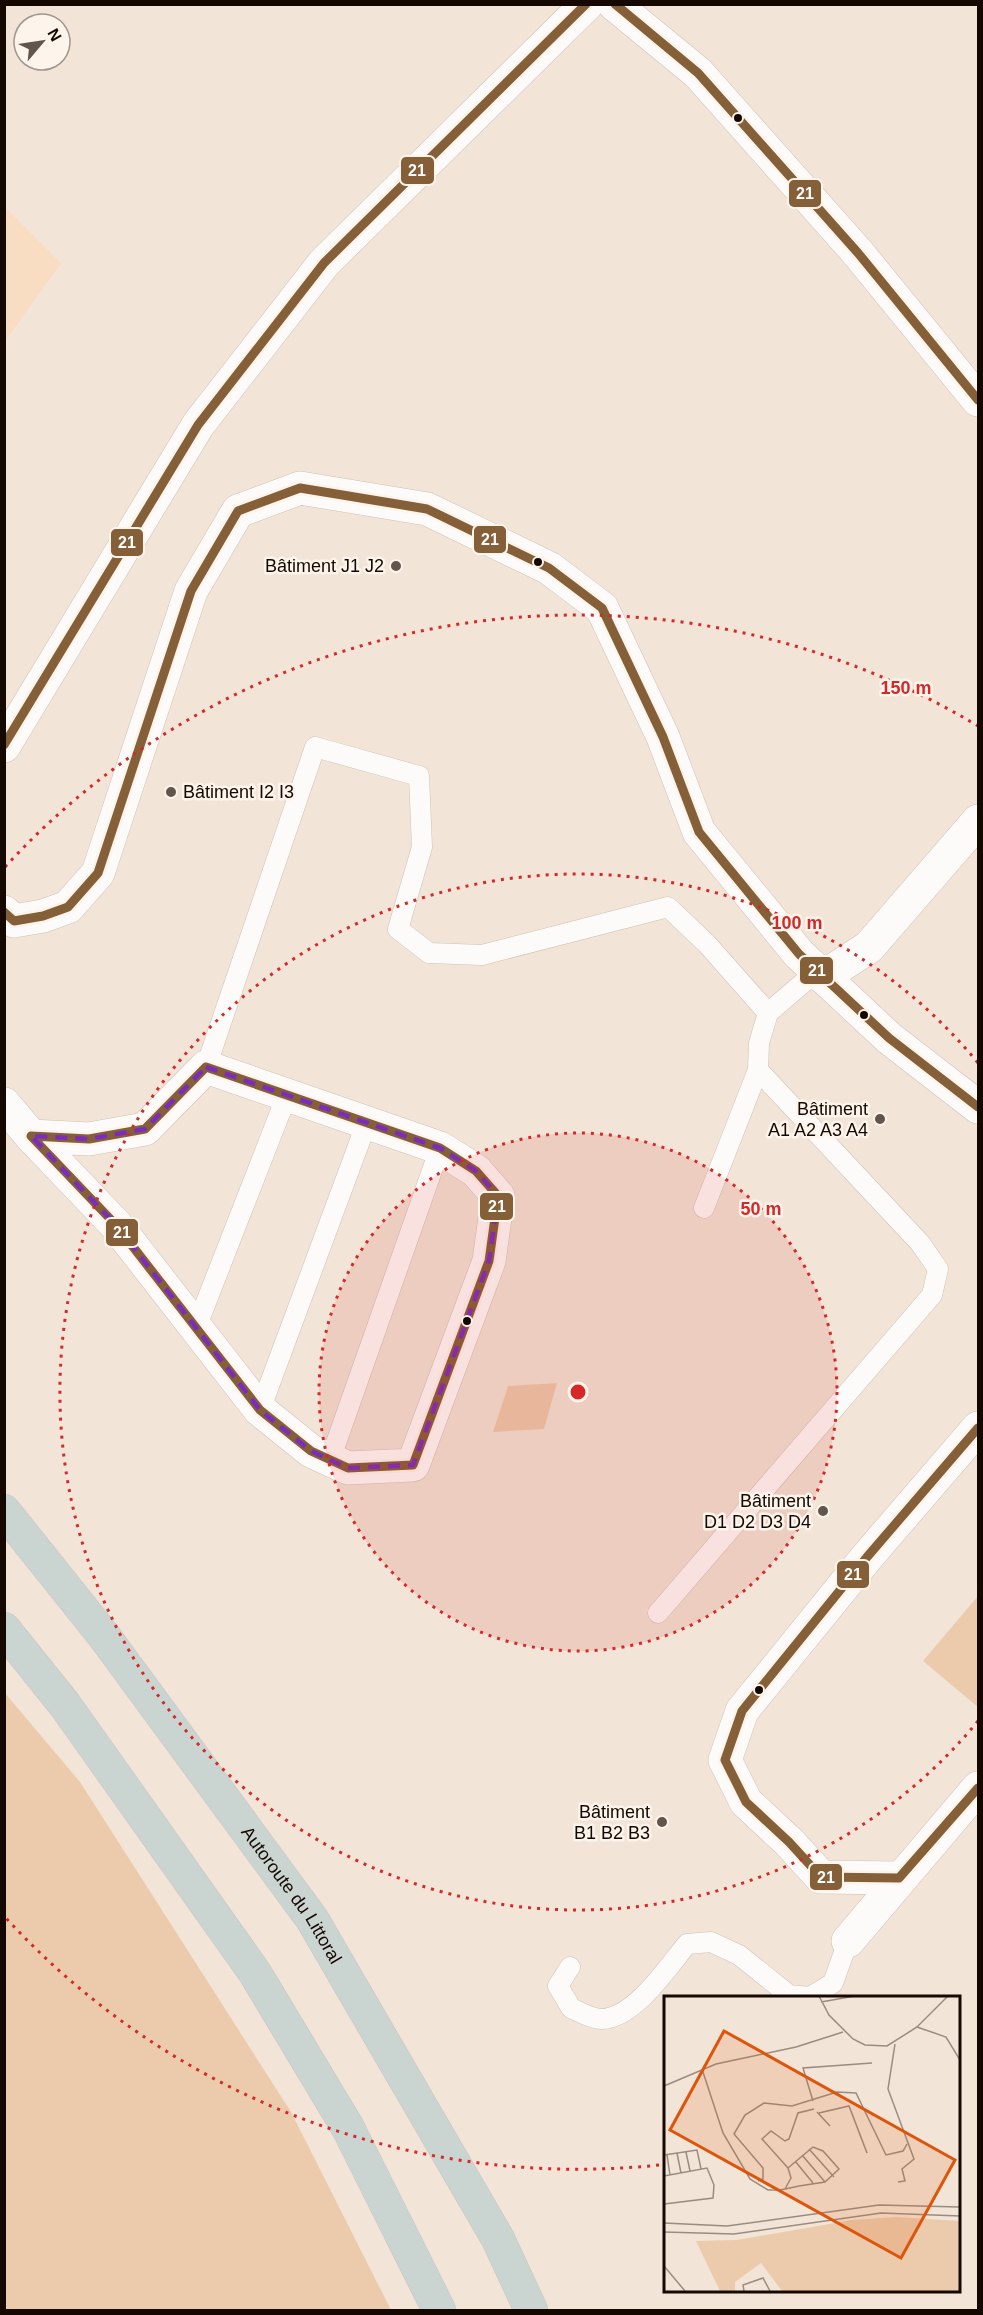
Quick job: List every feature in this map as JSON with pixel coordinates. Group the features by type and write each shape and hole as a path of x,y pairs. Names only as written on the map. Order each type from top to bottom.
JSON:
{"highway":[{"name":"Autoroute du Littoral","path":"4,1511 104,1636 312,1919 498,2239 531,2310"},
{"path":"4,1629 64,1705 255,1973 348,2127 439,2310"}],"street":[{"path":"4,746 198,425 324,263 587,4"},
{"path":"614,4 698,73 858,253 978,400"},
{"path":"4,912 14,921 43,916 68,906 98,873 191,591 238,511 300,488 427,509 549,568 602,608 663,737 699,832 800,954 820,974 890,1038 978,1107"},
{"path":"820,974 869,946 978,821"},
{"path":"4,1104 31,1136 116,1225 260,1410 311,1451 348,1468 413,1465 489,1261 498,1196 476,1171 440,1148 206,1067 145,1129 89,1139 31,1136"},
{"path":"899,1878 821,1876 746,1802 725,1760 742,1711 867,1557 978,1428"},
{"path":"848,1941 899,1878 978,1788"}],"lane":[{"path":"206,1067 315,747 419,776 422,847 398,929 429,953 482,955 668,907 706,944 768,1013"},
{"path":"704,1208 758,1070 759,1044 768,1013 820,974"},
{"path":"658,1613 932,1294 938,1269 920,1243 758,1070"},
{"path":"196,1328 288,1095"},
{"path":"260,1410 367,1122"},
{"path":"330,1460 440,1148"},
{"path":"570,1967 558,1986 571,2008 600,2019 618,2016 643,1997 687,1944 711,1942 739,1956 789,1995 810,1996 833,1983 848,1941"}],"highlighted area":[{"path":"206,1067 440,1148 476,1171 498,1196 489,1261 413,1465 348,1468 311,1451 260,1410 116,1225 31,1136 89,1139 145,1129"}],"shaded area":[{"path":"5,207 61,263 5,341"},
{"path":"557,1383 544,1429 493,1432 508,1386"},
{"path":"978,1596 978,1707 923,1661"},
{"path":"4,1692 80,1782 291,2112 391,2310 5,2310"}],"transit line":[{"name":"21","path":"4,745 198,425 324,263 586,4"},
{"name":"21","path":"615,4 698,73 858,253 978,400"},
{"name":"21","path":"4,912 14,921 43,916 68,907 98,873 191,591 238,511 300,488 427,509 549,568 602,608 663,737 699,832 799,954 889,1038 978,1107"},
{"name":"21","path":"206,1067 440,1148 476,1171 498,1196 489,1261 413,1465 348,1468 311,1451 260,1410 116,1225 31,1136 89,1139 145,1129 206,1067"},
{"name":"21","path":"978,1428 867,1557 742,1711 725,1760 746,1802 789,1842 821,1877 899,1878 978,1788"}],"place":[{"name":"Bâtiment J1 J2","path":"396,566"},
{"name":"Bâtiment I2 I3","path":"171,792"},
{"name":"Bâtiment A1 A2 A3 A4","path":"880,1119"},
{"name":"Bâtiment D1 D2 D3 D4","path":"823,1511"},
{"name":"Bâtiment B1 B2 B3","path":"662,1822"}]}
